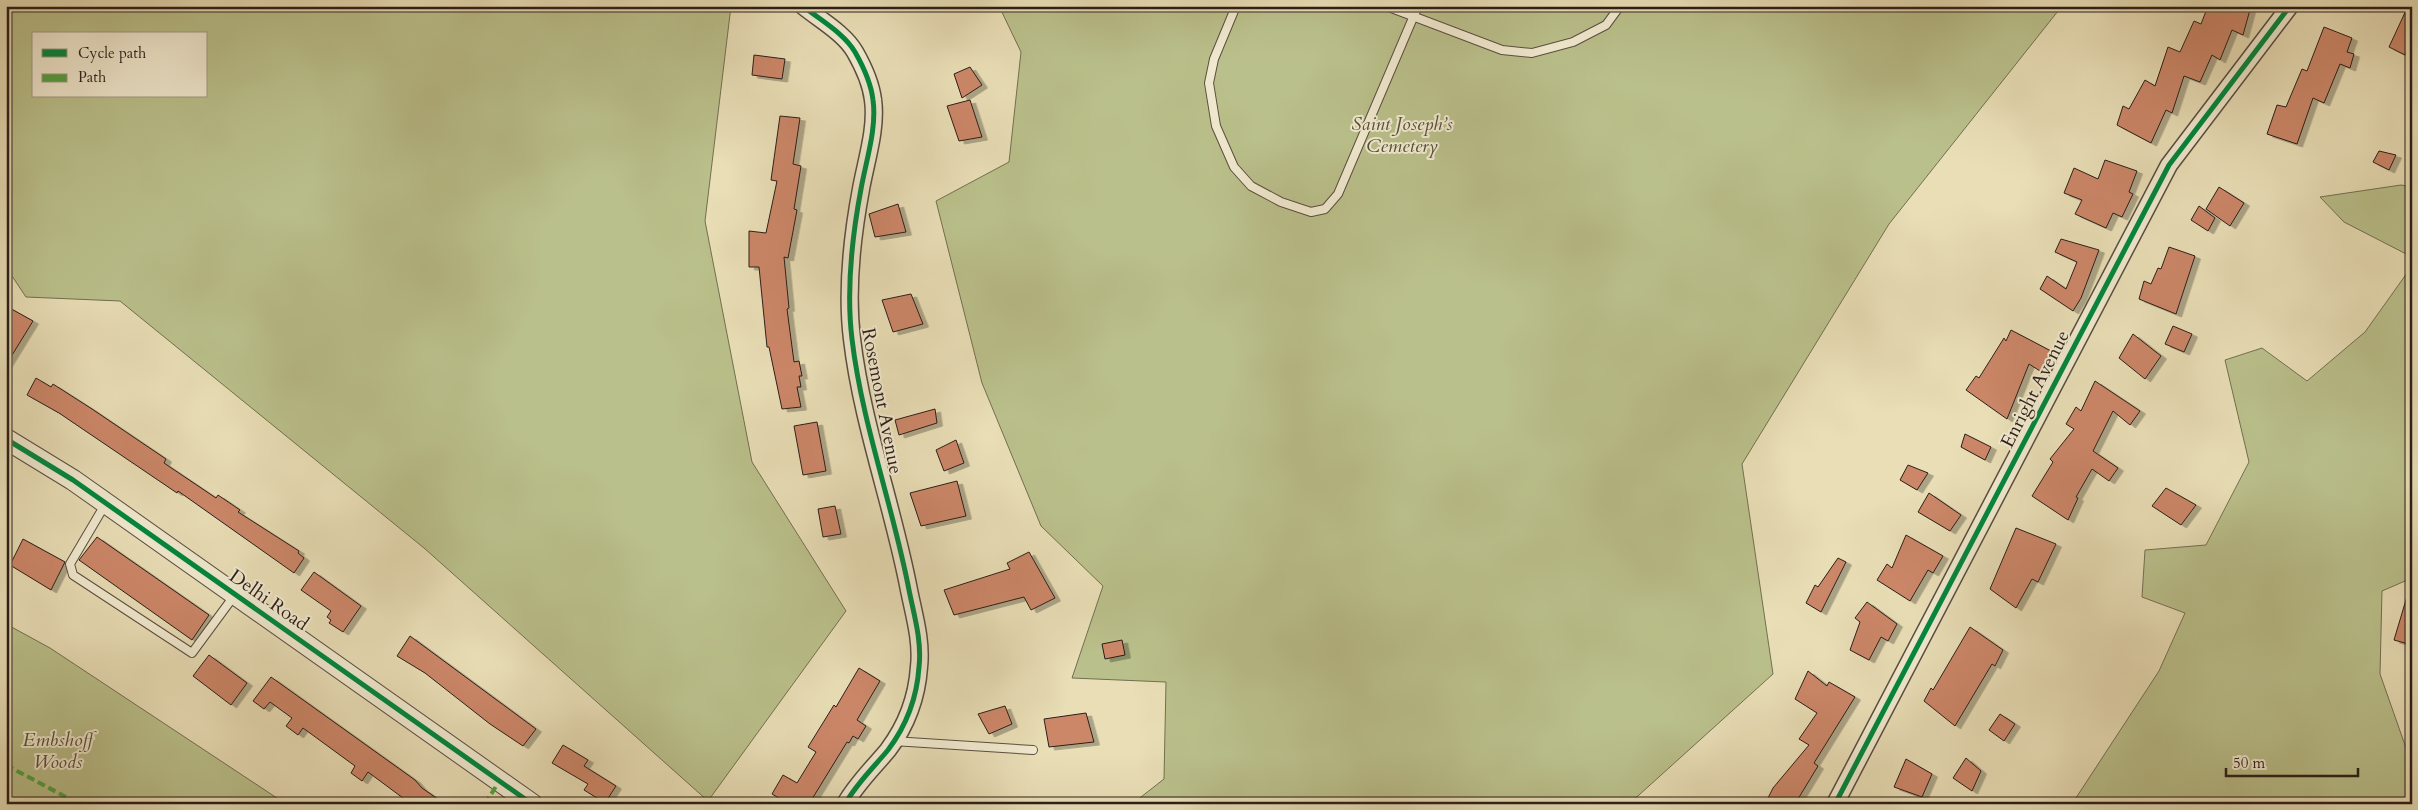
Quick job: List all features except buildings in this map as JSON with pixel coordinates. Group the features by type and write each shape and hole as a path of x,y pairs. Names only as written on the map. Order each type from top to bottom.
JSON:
{"street":[{"name":"Rosemont Avenue","path":"803,6 854,50 866,74 874,100 871,134 853,245 852,338 872,442 903,557 919,640 920,665 916,690 901,730 863,777 845,804"},
{"name":"Enright Avenue","path":"1835,804 2168,165 2290,6"},
{"name":"Delhi Road","path":"6,440 106,503 532,804"}],"lane":[{"path":"1236,6 1214,60 1211,75 1210,82 1216,126 1234,167 1251,186 1281,202 1311,212 1325,209 1338,194 1418,6"},
{"path":"1386,6 1502,50 1532,53 1573,42 1606,25 1620,6"},
{"path":"106,503 70,564 73,575 192,653 235,595"},
{"path":"893,742 1033,750"}],"green space":[{"path":"6,6 731,6 705,221 752,462 846,611 708,801 424,548 120,301 26,297 6,267"},
{"name":"Saint Joseph’s Cemetery","path":"999,6 2062,6 1889,224 1742,464 1773,674 1629,804 1132,804 1164,779 1166,682 1072,678 1103,586 1041,526 982,383 936,201 1009,162 1021,52"},
{"path":"2401,185 2412,187 2412,257 2344,222 2320,197"},
{"path":"2412,266 2412,578 2382,591 2380,674 2412,765 2412,804 2072,804 2159,671 2185,613 2142,597 2145,550 2206,545 2249,462 2225,360 2262,348 2307,381 2365,332"},
{"name":"Embshoff Woods","path":"6,624 50,648 286,804 6,804"}],"marked path":[{"path":"6,765 79,804"},
{"path":"485,804 500,780"}],"cycle path":[{"path":"803,6 838,33 850,45 864,69 872,94 874,122 853,245 850,320 863,402 895,527 917,628 920,657 916,689 900,731 888,750 860,782 845,804"},
{"path":"1835,804 2169,165 2290,6"},
{"path":"6,439 73,480 532,804"}]}
